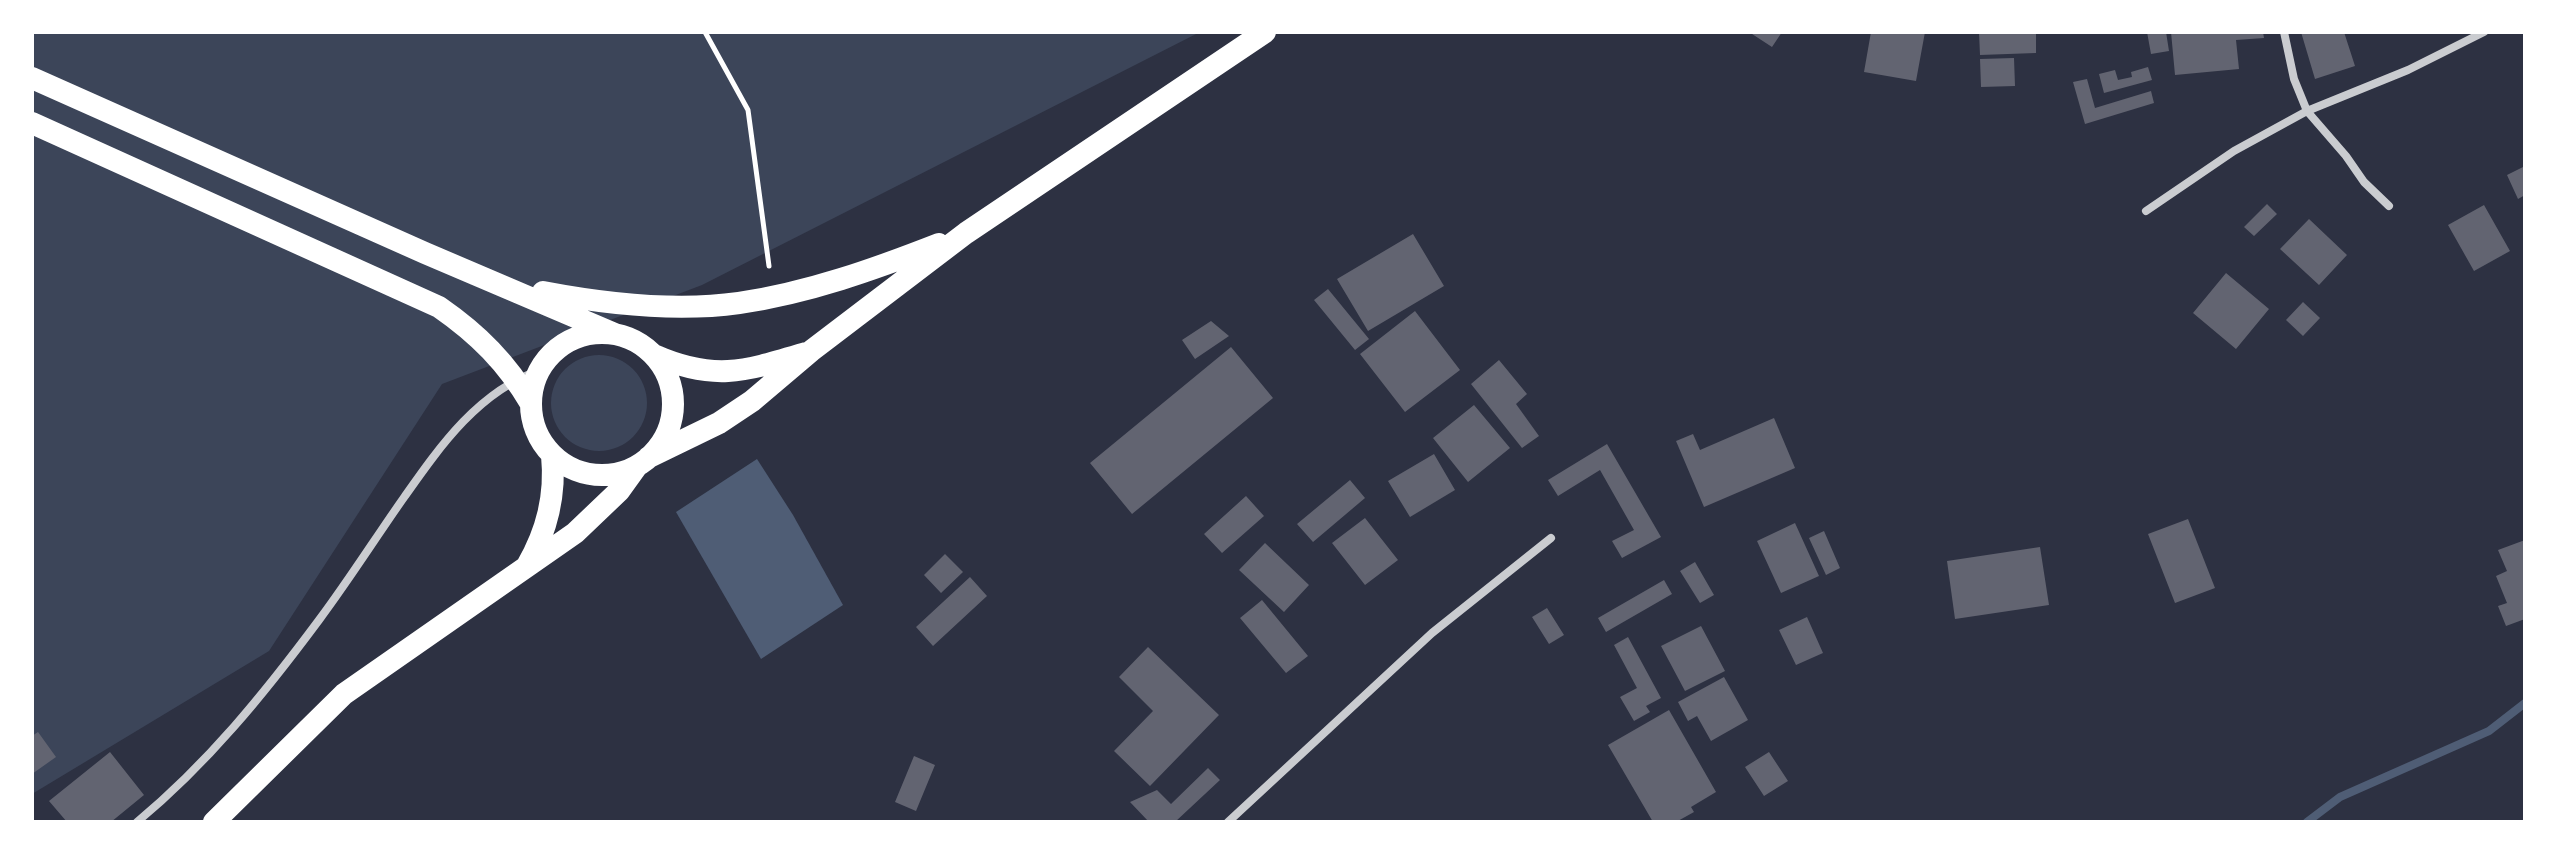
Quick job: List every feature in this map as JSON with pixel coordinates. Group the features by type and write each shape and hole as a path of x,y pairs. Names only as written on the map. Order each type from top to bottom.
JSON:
{"highway":[{"path":"615,334 585,335 571,340 548,358 533,386 531,404 536,432 552,455 571,468 593,474 615,474 719,423 783,378 811,351 966,233 1265,32"},
{"path":"32,78 425,253 642,345 666,374 673,396 672,418 664,439 598,513 551,551 344,694 214,822"},
{"path":"32,123 439,307 468,327 494,351 531,404"},
{"path":"490,280 595,300 689,306 738,303 786,294 883,266 966,233"},
{"path":"653,355 701,371 726,372 752,370 811,351"},
{"path":"526,567 540,541 549,513 554,474 552,455"}],"street":[{"path":"2284,32 2294,79 2307,111 2364,182 2389,206"},
{"path":"2146,211 2234,151 2307,111 2408,70 2484,32"},
{"path":"137,822 204,761 241,721 321,616 440,446 487,399 515,378 540,370"},
{"path":"1228,822 1432,633 1551,538"}],"path":[{"path":"705,32 748,110 769,266"}],"shaded area":[{"path":"32,32 1200,32 702,285 442,384 269,651 32,794"},
{"path":"599,355 618,358 633,369 644,384 647,403 644,422 633,437 618,448 599,451 580,448 565,437 554,422 551,403 554,384 565,369 580,358"},
{"path":"757,459 793,515 843,605 761,659 676,512"}],"building":[{"path":"1749,32 1782,32 1772,47"},
{"path":"1871,32 1925,32 1916,81 1864,72"},
{"path":"1979,32 2036,32 2036,53 1980,55"},
{"path":"2147,32 2166,32 2169,51 2151,54"},
{"path":"2171,32 2263,32 2264,38 2236,40 2239,69 2175,75"},
{"path":"2301,32 2344,32 2355,66 2315,79"},
{"path":"2014,58 2015,86 1981,87 1980,59"},
{"path":"2148,67 2152,80 2104,93 2099,74 2115,70 2118,80 2132,77 2131,72"},
{"path":"2087,79 2095,108 2151,91 2154,103 2085,124 2073,82"},
{"path":"2525,166 2525,195 2518,199 2507,175"},
{"path":"2267,204 2277,214 2254,236 2244,227"},
{"path":"2484,205 2510,251 2474,271 2448,225"},
{"path":"2309,219 2347,255 2319,285 2280,249"},
{"path":"1413,234 1444,286 1368,331 1337,279"},
{"path":"2226,273 2269,309 2236,349 2193,313"},
{"path":"1328,289 1369,339 1355,350 1314,300"},
{"path":"2303,302 2320,318 2303,336 2286,320"},
{"path":"1415,311 1460,370 1405,412 1360,354"},
{"path":"1211,321 1229,336 1195,359 1182,340"},
{"path":"1231,347 1273,398 1132,514 1090,463"},
{"path":"1499,360 1527,394 1516,404 1539,436 1522,448 1471,384"},
{"path":"1474,405 1510,448 1468,482 1433,438"},
{"path":"1774,418 1795,468 1704,507 1676,441 1693,434 1700,450"},
{"path":"1607,444 1661,537 1622,558 1612,541 1634,530 1600,470 1558,496 1548,480"},
{"path":"1434,454 1455,490 1410,517 1388,481"},
{"path":"1350,480 1365,498 1313,542 1297,524"},
{"path":"1246,496 1264,516 1222,553 1204,534"},
{"path":"1365,518 1398,560 1365,585 1332,543"},
{"path":"2188,519 2215,588 2175,603 2148,534"},
{"path":"1795,523 1819,576 1781,593 1757,541"},
{"path":"1824,531 1840,568 1826,575 1809,538"},
{"path":"2525,540 2525,619 2506,626 2498,606 2507,603 2496,576 2507,571 2498,550"},
{"path":"1265,543 1309,585 1284,612 1239,570"},
{"path":"2040,547 2049,605 1955,619 1947,561"},
{"path":"945,554 963,572 941,593 924,575"},
{"path":"1695,562 1714,595 1700,603 1680,571"},
{"path":"970,577 987,596 933,646 916,627"},
{"path":"1664,580 1672,594 1606,632 1598,618"},
{"path":"1262,600 1308,656 1286,673 1240,618"},
{"path":"1547,608 1564,635 1549,644 1532,617"},
{"path":"1807,617 1823,653 1796,665 1779,630"},
{"path":"1701,626 1725,671 1685,691 1661,646"},
{"path":"1628,637 1661,698 1646,706 1650,712 1634,721 1620,697 1637,688 1614,645"},
{"path":"1148,647 1219,715 1150,786 1114,751 1153,711 1119,677"},
{"path":"1724,677 1748,720 1711,741 1697,716 1688,721 1678,702"},
{"path":"1669,710 1716,792 1691,807 1694,812 1676,822 1653,822 1608,745"},
{"path":"38,732 56,757 32,774 32,736"},
{"path":"110,752 144,795 111,822 67,822 49,801"},
{"path":"1769,752 1788,781 1764,796 1745,767"},
{"path":"914,756 935,765 916,811 895,802"},
{"path":"1208,768 1220,780 1175,822 1149,822 1130,802 1157,790 1171,804"}],"waterway":[{"path":"2307,822 2340,797 2489,731 2525,703"}]}
